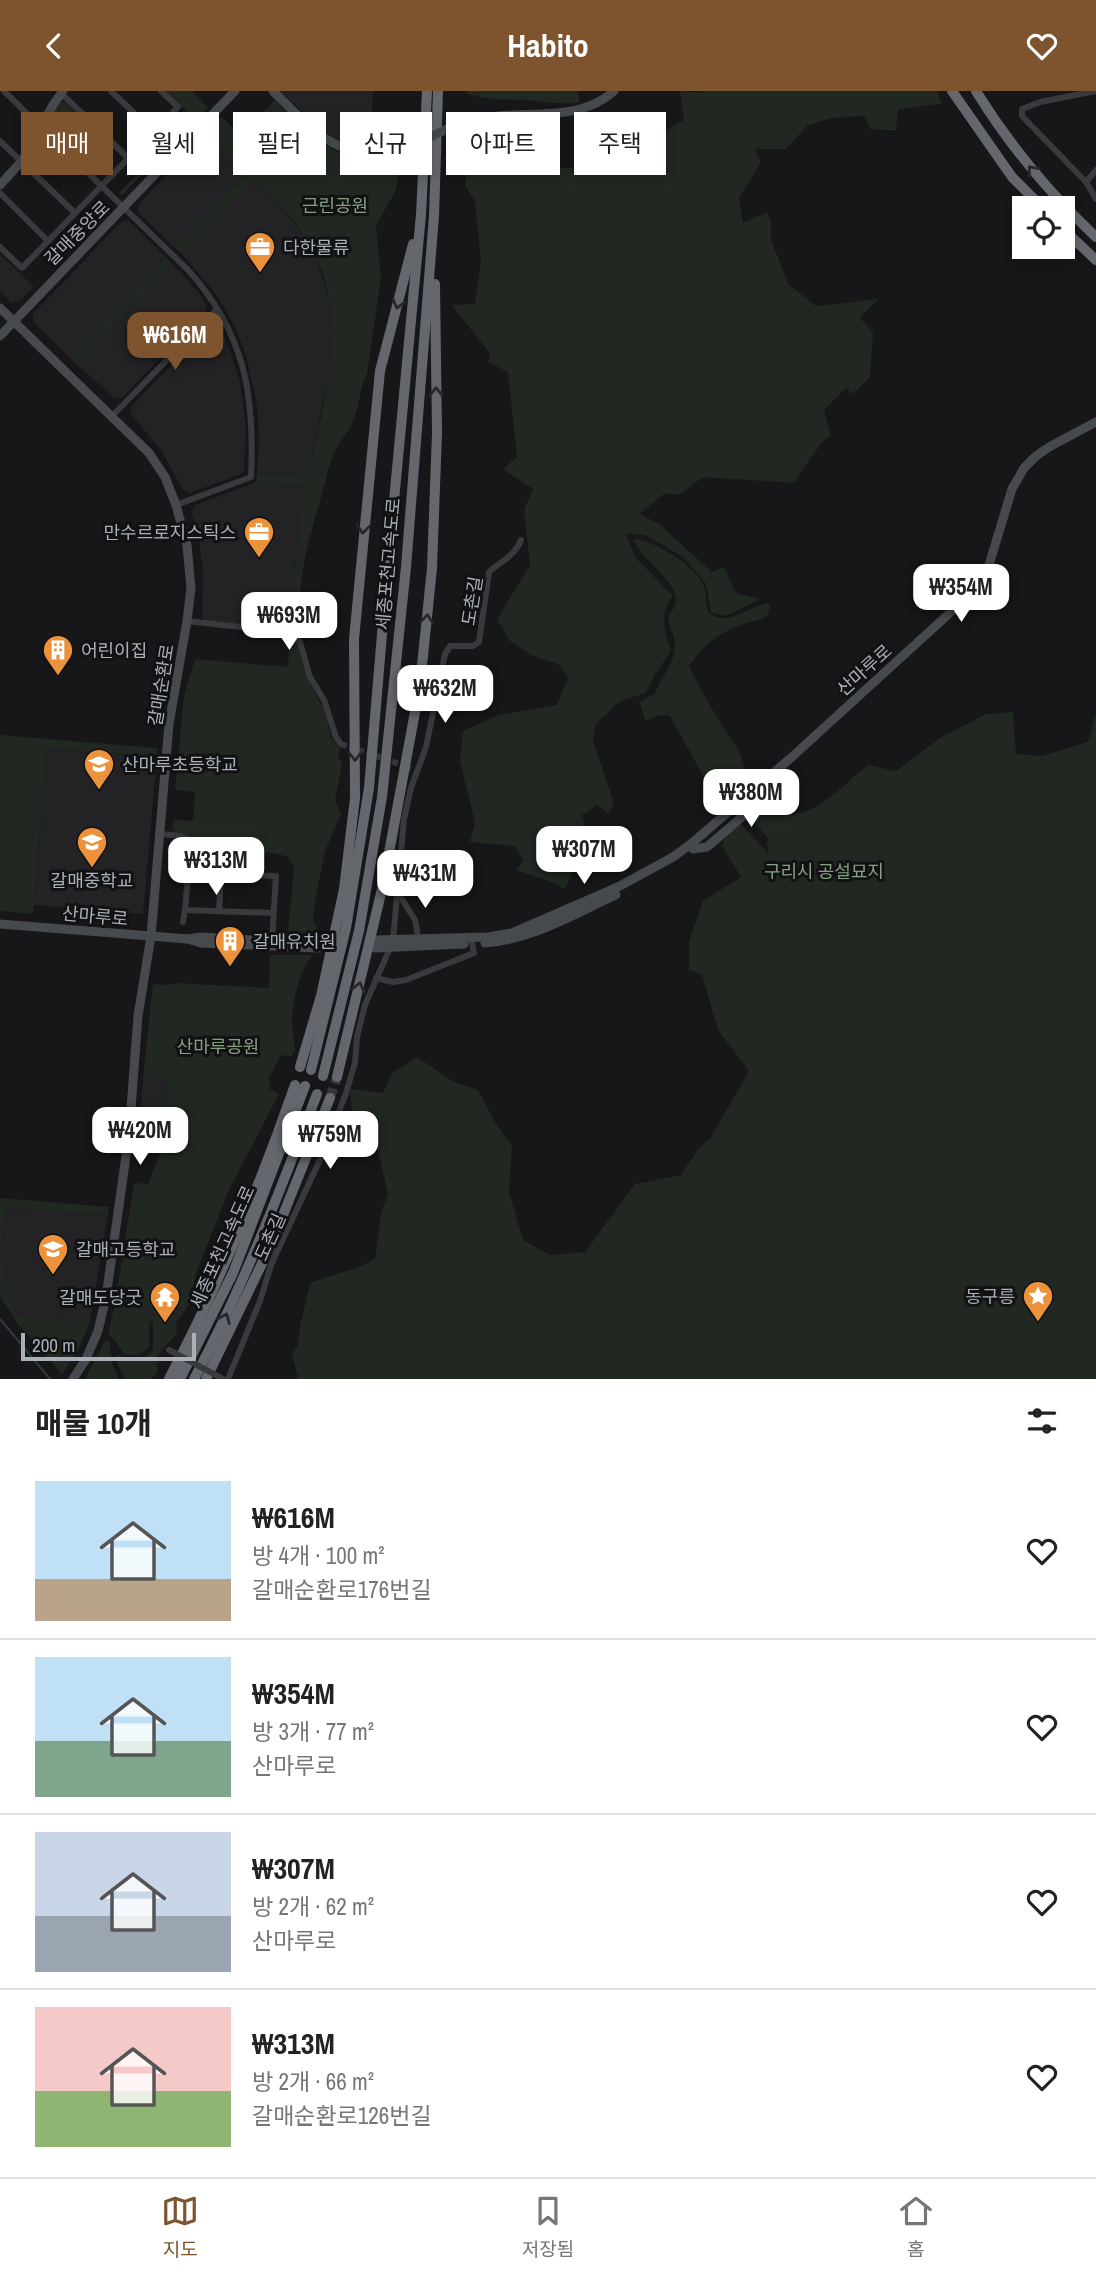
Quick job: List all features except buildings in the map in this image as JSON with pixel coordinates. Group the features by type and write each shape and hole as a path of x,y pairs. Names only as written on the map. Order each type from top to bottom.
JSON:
{"highway":[{"name":"세종포천고속도로","path":"421,215 380,371 354,639 355,799 337,927 305,1069 346,928 369,788 421,215 427,91"},
{"name":"세종포천고속도로","path":"323,1076 359,931 382,797 406,567 434,216 438,91"},
{"path":"951,91 1012,177 1031,196"},
{"path":"976,91 1029,168 1096,237"},
{"path":"337,1077 383,885 420,685 432,568 437,433 434,216"},
{"path":"1075,240 1096,260"},
{"name":"세종포천고속도로","path":"169,1379 219,1279 300,1086 233,1273 180,1379"},
{"name":"세종포천고속도로","path":"194,1379 219,1332 284,1180 317,1094"},
{"path":"206,1379 271,1245 330,1098"}],"street":[{"path":"4,91 26,112"},
{"path":"111,91 133,112"},
{"path":"161,91 178,107 173,112"},
{"name":"갈매중앙로","path":"0,336 235,91"},
{"path":"273,91 312,130 339,147 367,153 412,146 472,119 574,111 590,106 614,91"},
{"path":"50,112 61,92 127,158"},
{"path":"1096,92 1040,102 1022,109 1022,116 1086,182 1096,199"},
{"path":"0,141 21,160"},
{"path":"0,247 22,268 127,160"},
{"path":"0,185 21,162"},
{"path":"1086,182 1096,170"},
{"path":"36,175 75,213"},
{"path":"91,175 188,270 217,309 229,331 247,381 253,431 251,477 176,505"},
{"path":"0,194 48,241"},
{"name":"갈매순환로","path":"0,308 113,415 149,453 165,477 176,505 190,562 191,587 187,621 169,724 161,834 151,936 138,1016 129,1135 106,1297 98,1331 86,1359 73,1379"},
{"path":"113,415 217,309"},
{"name":"산마루로","path":"376,944 496,942 533,932 616,895 667,867 693,849 964,600 989,565 1012,489 1024,468 1049,447 1096,422"},
{"name":"도촌길","path":"225,1379 346,1093 355,1063 357,1037 365,1005 391,944 404,819 415,769 426,747 447,648 473,646 479,642 489,572 511,557 521,541"},
{"path":"187,621 294,633 300,642 310,677 324,700 336,737 341,744"},
{"name":"산마루로","path":"471,941 512,933 618,887 673,857 757,788"},
{"path":"161,834 186,837 221,874 219,911"},
{"path":"183,922 190,853 196,846"},
{"path":"221,874 276,876 272,941"},
{"path":"397,898 402,899 415,920 419,943"},
{"path":"186,910 273,913"},
{"name":"산마루로","path":"0,924 188,939 201,943 320,945 201,937 188,939"},
{"path":"376,978 393,982 429,972 474,953 471,941"},
{"path":"169,1350 225,1379"}],"shaded area":[{"path":"280,91 373,91 372,112 340,112 340,141 326,133 326,112 302,112"},
{"path":"219,146 233,160 233,175 245,175 175,248 138,212 138,205 167,175 219,175"},
{"path":"253,179 283,209 307,240 330,301 333,341 331,367 307,477 257,473 257,405 246,355 233,323 215,293 182,254"},
{"path":"122,221 129,221 166,257 69,357 33,322 33,314"},
{"path":"0,254 34,287 20,301 11,302 0,291"},
{"path":"172,263 199,293 206,304 206,311 122,397 115,398 76,364"},
{"path":"210,324 219,326 240,382 246,426 244,469 241,474 190,493 183,490 161,450 131,414 131,407"},
{"path":"256,482 305,486 300,508 291,628 205,621 202,618 203,572 192,512 195,505"},
{"path":"47,748 157,757 143,914 34,905"},
{"path":"143,1078 168,1079 164,1143 160,1152 138,1150"},
{"name":"갈매고등학교","path":"11,1208 108,1215 90,1322 22,1316 15,1313 2,1255 5,1215"}],"green space":[{"path":"166,91 192,91 208,107 203,112 187,112"},
{"path":"577,91 580,102 488,98 473,96 466,93"},
{"path":"680,91 937,91 942,104 898,109 896,131 870,129 864,116 831,118 807,126 786,149 755,149 761,162 739,198 743,223 767,212 771,223 771,240 789,285 816,306 878,299 860,318 873,332 870,377 853,394 846,388 824,410 831,435 822,442 794,483 703,477 679,495 665,493 640,514 659,524 712,572 724,567 736,593 760,599 726,616 711,612 706,584 683,557 645,535 626,534 635,557 673,596 664,616 671,651 646,693 620,701 596,724 593,740 614,803 609,814 597,805 582,815 586,830 582,867 572,873 565,889 516,870 524,860 514,846 470,842 475,823 460,760 463,731 498,715 557,705 568,677 558,664 535,657 510,641 497,619 530,565 524,510 533,489 503,469 517,457 508,372 488,362 490,354 452,305 475,304 481,261 475,201 465,186 466,175 560,175 560,167 574,168 574,175 666,175 666,130 684,120"},
{"name":"근린공원","path":"275,100 287,112 263,112"},
{"path":"65,102 75,112 53,112 60,103"},
{"name":"근린공원","path":"222,117 233,127 233,160 219,146 219,120"},
{"name":"근린공원","path":"326,145 340,152 340,175 399,175 395,192 376,225 381,278 367,374 353,421 330,463 303,567 299,605 302,642 299,633 291,628 300,508 305,486 256,482 257,473 307,477 323,409 332,344 331,312 325,280 312,249 291,218 253,179 182,254 175,248 245,175 326,175"},
{"path":"136,175 142,175 123,194 118,194"},
{"path":"166,257 172,263 76,364 69,357"},
{"path":"633,539 663,549 693,571 704,587 707,609 714,616 725,618 767,603 770,606 768,615 762,619 729,630 712,640 689,666 710,706 739,751 748,780 722,802 711,790 670,716 660,715 645,721 640,703 655,694 674,654 674,640 668,616 676,598 668,581"},
{"path":"290,636 297,642 309,681 324,710 332,739 340,748 338,756 342,764 335,800 341,814 325,851 315,901 313,921 319,931 318,936 278,936 275,933 288,932 294,868 288,857 258,853 244,859 235,870 220,867 191,837 172,829 173,820 193,821 195,792 175,790 184,696 195,659 288,667"},
{"name":"구리시 공설묘지","path":"1013,712 1016,754 1042,756 1088,742 1096,713 1096,1379 296,1379 298,1376 292,1355 298,1345 310,1283 375,1259 381,1212 388,1194 375,1137 353,1124 350,1089 383,1093 392,1073 417,1057 452,1081 478,1090 512,1146 509,1192 523,1240 550,1255 585,1252 635,1184 681,1175 698,1149 711,1137 749,1071 718,1030 702,975 689,970 689,941 703,901 741,877 722,846 726,834 739,824 742,825 768,853 769,840 751,818 758,811 787,814 810,809 831,797 868,765 896,771 940,738 986,714"},
{"path":"0,735 157,748 157,757 47,748 33,914 0,911"},
{"name":"산마루공원","path":"270,955 314,955 305,966 294,1002 292,1017 295,1051 291,1056 280,1057 269,1078 270,1089 279,1094 228,1192 196,1273 191,1302 176,1323 177,1333 157,1356 157,1373 151,1379 125,1379 118,1366 116,1354 136,1359 145,1357 153,1350 153,1321 149,1321 149,1347 138,1355 124,1354 108,1334 134,1183 148,1184 164,1143 168,1080 143,1078 153,984 269,988"},
{"path":"0,1198 109,1207 108,1215 14,1208 5,1214 2,1255 15,1313 22,1316 90,1322 78,1351 62,1374 18,1324 0,1296"},
{"path":"106,1339 110,1343 112,1364 119,1379 85,1379"}],"waterway":[{"path":"0,1319 50,1379"}],"tunnel":[{"path":"341,744 411,768"},
{"path":"330,1098 337,1077"}],"place":[{"name":"다한물류","path":"260,274"},
{"name":"만수르로지스틱스","path":"259,559"},
{"name":"어린이집","path":"58,677"},
{"name":"산마루초등학교","path":"99,791"},
{"name":"갈매중학교","path":"92,869"},
{"name":"갈매유치원","path":"230,968"},
{"name":"갈매고등학교","path":"53,1276"},
{"name":"동구릉","path":"1038,1323"},
{"name":"갈매도당굿","path":"165,1324"}]}
